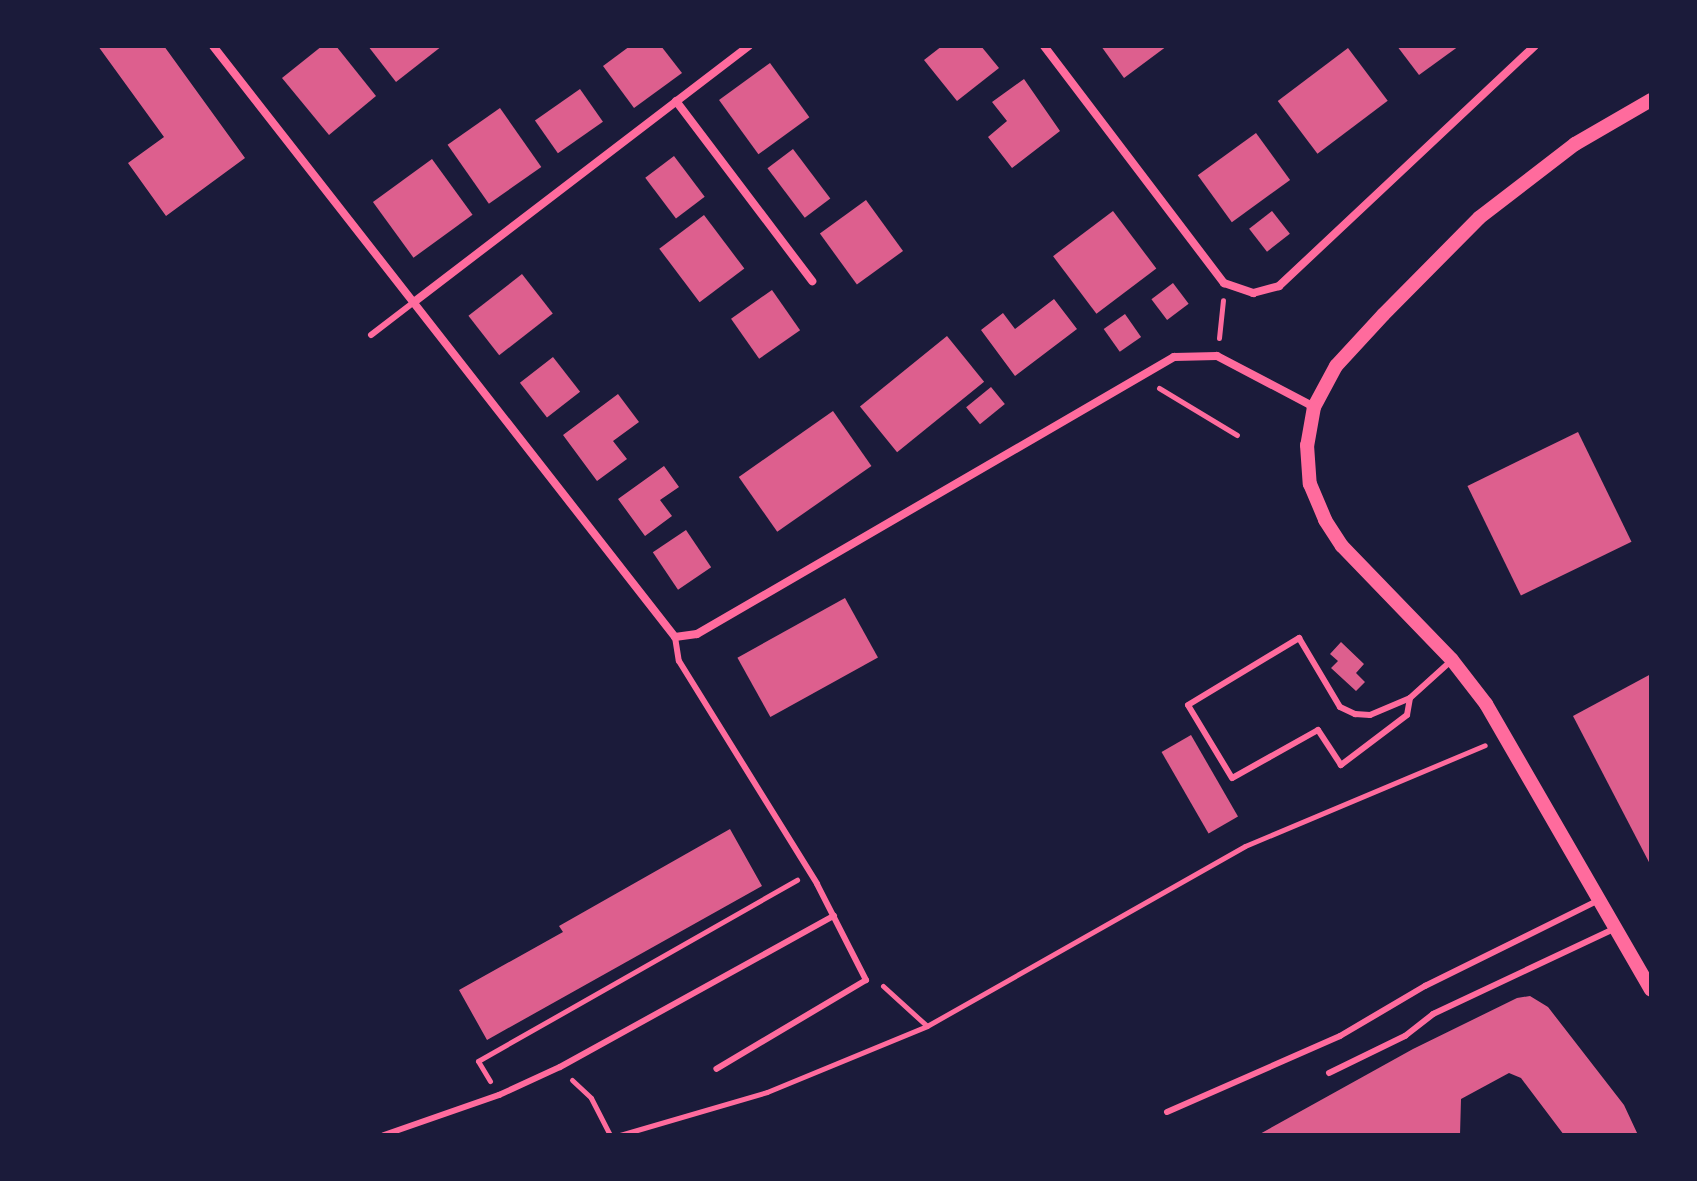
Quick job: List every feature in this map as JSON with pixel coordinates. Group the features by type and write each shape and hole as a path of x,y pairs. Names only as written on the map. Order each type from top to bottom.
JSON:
{"street":[{"path":"213,46 675,637 697,634 1174,357 1217,356 1314,407"},
{"path":"414,302 749,46"},
{"path":"1044,46 1224,283 1253,293 1279,286 1535,46"},
{"path":"1651,100 1575,144 1479,218 1336,366 1314,407 1307,445 1310,484 1325,520 1342,546 1452,660 1506,732 1651,990"},
{"path":"676,101 812,281"}],"lane":[{"path":"371,335 414,302"},
{"path":"675,637 679,661 810,872 866,980 716,1069"},
{"path":"1410,698 1407,715 1369,747 1341,765 1318,730 1232,778 1188,705 1299,638 1340,707 1355,714 1370,715 1410,698 1452,660"},
{"path":"1167,1112 1340,1036 1425,986 1600,899"},
{"path":"384,1135 499,1095 560,1067 834,916"},
{"path":"1329,1073 1405,1036 1433,1014 1616,928"}],"path":[{"path":"1217,356 1224,283"},
{"path":"1149,370 1159,389 1237,435"},
{"path":"620,1135 767,1092 927,1026 1245,846 1461,759 1506,732"},
{"path":"499,1095 478,1061 810,872"},
{"path":"866,980 879,983 927,1026"},
{"path":"560,1067 591,1098 610,1135"}],"building":[{"path":"98,46 164,46 245,158 166,216 128,163 164,137"},
{"path":"322,46 336,46 376,96 329,135 282,78"},
{"path":"368,46 442,46 396,82"},
{"path":"630,46 661,46 682,73 634,108 603,66"},
{"path":"942,46 981,46 999,68 957,101 924,60"},
{"path":"1101,46 1167,46 1124,78"},
{"path":"1397,46 1459,46 1419,75"},
{"path":"1348,48 1388,101 1317,154 1278,101"},
{"path":"770,63 809,117 758,154 719,100"},
{"path":"1024,79 1060,131 1012,168 988,137 1007,121 992,102"},
{"path":"580,89 603,122 558,153 535,121"},
{"path":"500,108 541,167 489,204 448,145"},
{"path":"1256,133 1290,180 1232,222 1198,175"},
{"path":"793,149 830,199 805,218 767,168"},
{"path":"674,156 705,197 676,218 645,178"},
{"path":"432,159 473,215 413,258 373,202"},
{"path":"866,200 903,251 857,284 820,234"},
{"path":"1113,211 1156,269 1096,314 1053,256"},
{"path":"1272,211 1290,234 1267,252 1249,229"},
{"path":"704,215 744,269 700,302 659,249"},
{"path":"522,274 553,313 499,355 468,316"},
{"path":"1173,283 1189,304 1167,320 1151,299"},
{"path":"772,290 800,330 759,359 731,319"},
{"path":"1054,299 1077,329 1015,376 981,330 1003,313 1015,329"},
{"path":"1125,314 1141,337 1120,352 1104,329"},
{"path":"947,336 984,382 897,452 860,406"},
{"path":"553,357 580,392 547,418 520,383"},
{"path":"991,387 1005,404 980,424 966,407"},
{"path":"618,394 639,422 613,441 627,459 597,481 563,435"},
{"path":"833,411 871,466 777,532 739,477"},
{"path":"1578,432 1631,542 1521,596 1467,486"},
{"path":"664,466 679,487 660,500 672,516 645,536 618,499"},
{"path":"686,530 711,567 678,590 653,552"},
{"path":"845,598 878,657 770,717 737,658"},
{"path":"1341,642 1364,664 1356,673 1365,682 1356,691 1331,668 1338,661 1330,654"},
{"path":"1651,674 1651,866 1573,716"},
{"path":"1191,735 1238,816 1209,833 1162,752"},
{"path":"730,829 762,886 487,1040 459,990 563,932 559,926"},
{"path":"1530,996 1548,1007 1624,1105 1638,1135 1564,1135 1521,1078 1509,1073 1461,1099 1460,1135 1258,1135 1413,1049 1517,998"}]}
